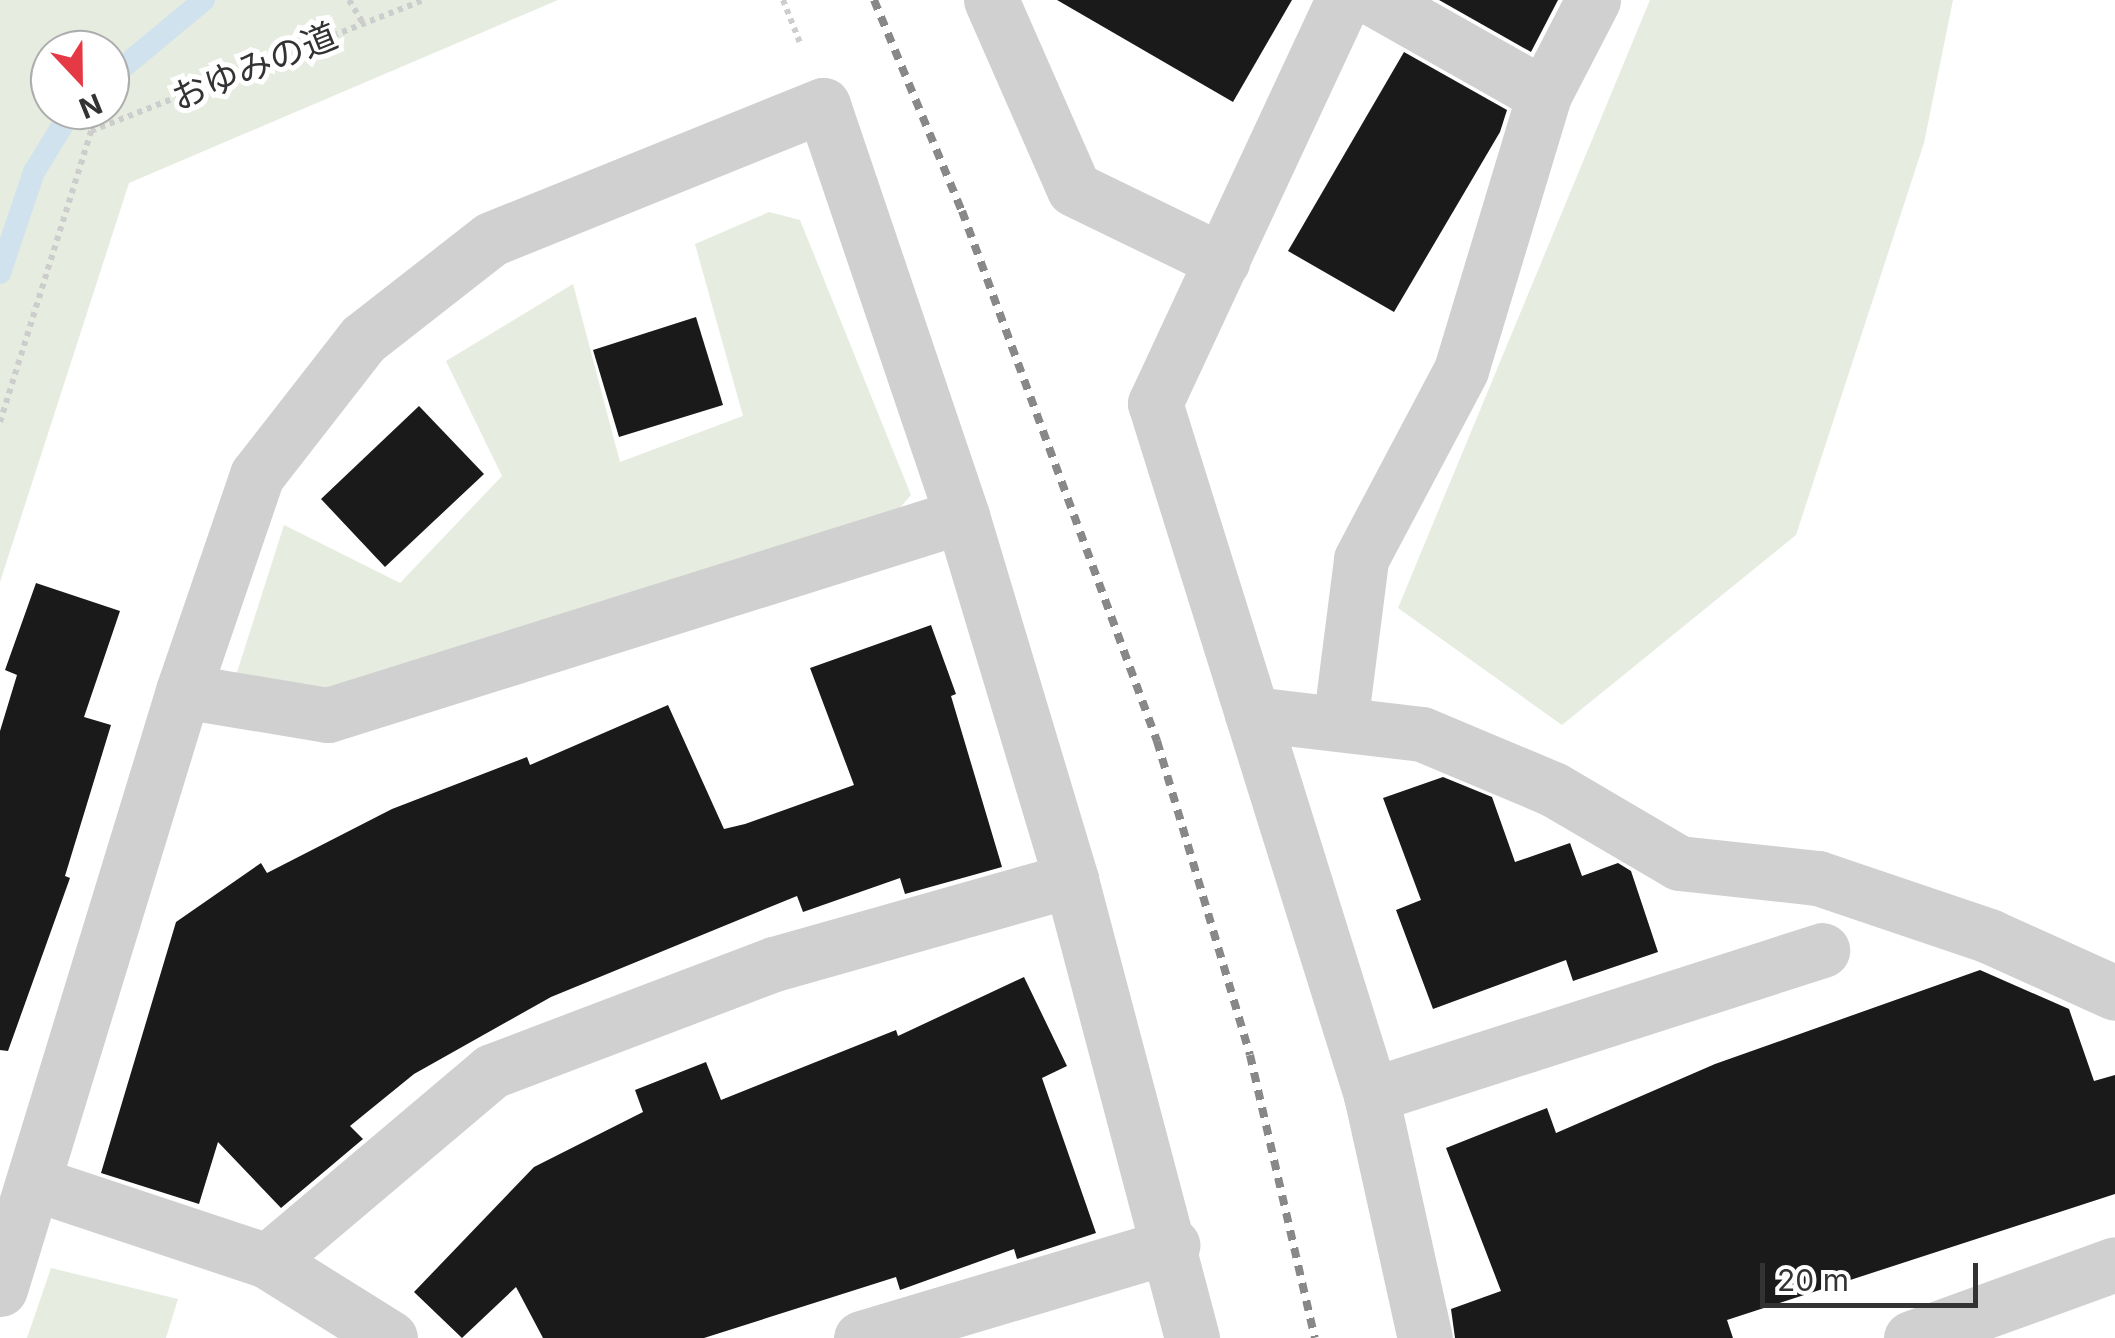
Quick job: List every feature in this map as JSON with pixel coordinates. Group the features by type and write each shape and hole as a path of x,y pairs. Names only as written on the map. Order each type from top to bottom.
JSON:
{"street":[{"path":"991,0 1074,189 1222,261"},
{"path":"1344,0 1155,403 1371,1095 1425,1338"},
{"path":"1376,0 1544,95"},
{"path":"1340,724 1361,559 1461,370 1544,95 1594,0"},
{"path":"0,1289 183,691 257,475 363,339 492,239 824,105 962,516 1071,880 1172,1246 1192,1338"},
{"path":"183,691 328,715 962,516"},
{"path":"1252,714 1422,734 1553,789 1679,862 1818,878 1989,936 2115,993"},
{"path":"267,1260 492,1071 774,964 1071,880"},
{"path":"1371,1095 1822,950"},
{"path":"32,1182 267,1260 390,1338"},
{"path":"862,1338 1172,1246"},
{"path":"1910,1338 2115,1264"}],"path":[{"path":"348,0 363,24"},
{"name":"おゆみの道","path":"0,422 91,130 422,0"}],"shaded area":[{"path":"0,0 558,0 129,183 0,582"},
{"path":"1650,0 1953,0 1924,143 1796,535 1562,725 1398,608"},
{"path":"769,212 800,220 911,495 876,535 354,708 231,691 284,525 400,583 502,476 446,361 573,284 620,462 743,416 695,244"},
{"path":"51,1268 178,1299 166,1338 27,1338"}],"building":[{"path":"1057,0 1292,0 1233,102"},
{"path":"1439,0 1558,0 1531,52"},
{"path":"1404,52 1507,110 1500,132 1394,312 1288,251"},
{"path":"696,317 723,405 619,437 593,350"},
{"path":"419,406 484,474 385,567 321,499"},
{"path":"36,583 120,611 84,717 111,725 65,876 70,878 8,1051 0,1050 0,731 17,675 5,670"},
{"path":"931,625 956,694 951,696 1002,867 905,894 900,878 803,912 797,896 551,997 414,1074 350,1126 363,1139 281,1208 218,1142 199,1204 101,1173 176,922 261,863 267,873 392,809 527,757 530,765 668,705 724,829 745,824 854,785 810,668"},
{"path":"1443,777 1492,797 1515,862 1570,843 1582,876 1618,863 1631,871 1658,952 1573,981 1566,960 1433,1009 1396,910 1421,900 1383,798"},
{"path":"1980,970 2069,1009 2094,1081 2115,1075 2115,1194 1727,1320 1733,1338 1455,1338 1451,1309 1501,1291 1446,1148 1547,1108 1556,1133 1715,1064"},
{"path":"1024,977 1067,1066 1042,1078 1096,1233 1017,1259 1014,1249 900,1290 896,1277 704,1338 543,1338 516,1287 462,1338 414,1292 534,1167 643,1112 635,1090 706,1062 721,1100 896,1030 898,1036"}],"waterway":[{"path":"130,61 204,0"},
{"path":"0,273 34,172 60,130"}],"railway":[{"path":"874,0 962,211 1157,741 1250,1055 1315,1338"}]}
